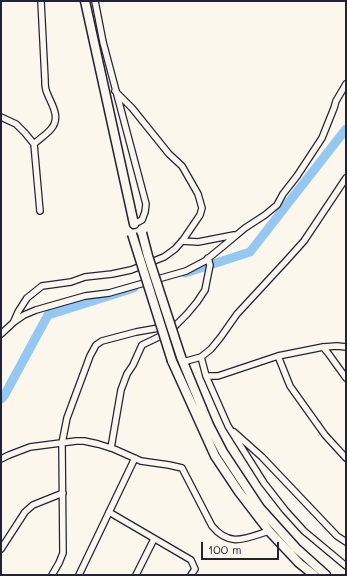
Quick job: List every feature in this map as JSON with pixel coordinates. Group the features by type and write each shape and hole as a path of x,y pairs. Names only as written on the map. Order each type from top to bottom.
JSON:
{"street":[{"path":"34,144 51,129 56,114 46,90 41,1"},
{"path":"85,1 134,224 132,234 172,360 215,456 239,492 269,531 299,563 314,575"},
{"path":"96,1 103,42 115,91 146,204 142,220 134,224"},
{"path":"1,334 24,315 44,307 85,296 109,293 186,271 205,261 277,205 322,138 336,101 346,84"},
{"path":"14,322 18,312 27,298 42,286 71,282 85,277 131,270 164,256 175,249 200,215 202,208 198,194 182,166 169,154 132,108 115,91"},
{"path":"1,117 16,124 34,144 40,211"},
{"path":"182,359 201,357 211,349 237,314 304,241 346,178"},
{"path":"134,224 142,233 148,256 182,359 209,425 223,452 260,508 296,548 326,575"},
{"path":"182,241 198,242 237,235"},
{"path":"111,448 121,390 127,374 142,345 166,333 176,325 197,302 205,290 210,265 208,258"},
{"path":"52,575 63,553 62,443 68,418 90,356 96,346 102,341 136,332 176,325"},
{"path":"206,376 218,376 278,356 322,346 346,347"},
{"path":"322,346 346,378"},
{"path":"278,356 290,386 325,435 346,458"},
{"path":"201,357 206,376 228,426 264,483 284,510 304,531 346,566"},
{"path":"228,426 262,457 337,536 346,542"},
{"path":"1,459 30,447 62,443 84,441 111,448 141,461 169,464 182,468 212,526 215,530 228,539 239,540 269,531"},
{"path":"79,575 135,458"},
{"path":"1,549 25,512 33,505 63,492"},
{"path":"109,512 191,560 195,569 191,575"},
{"path":"136,575 154,539"}],"waterway":[{"path":"185,273 250,252 346,129"},
{"path":"1,399 48,315 134,288"}]}
